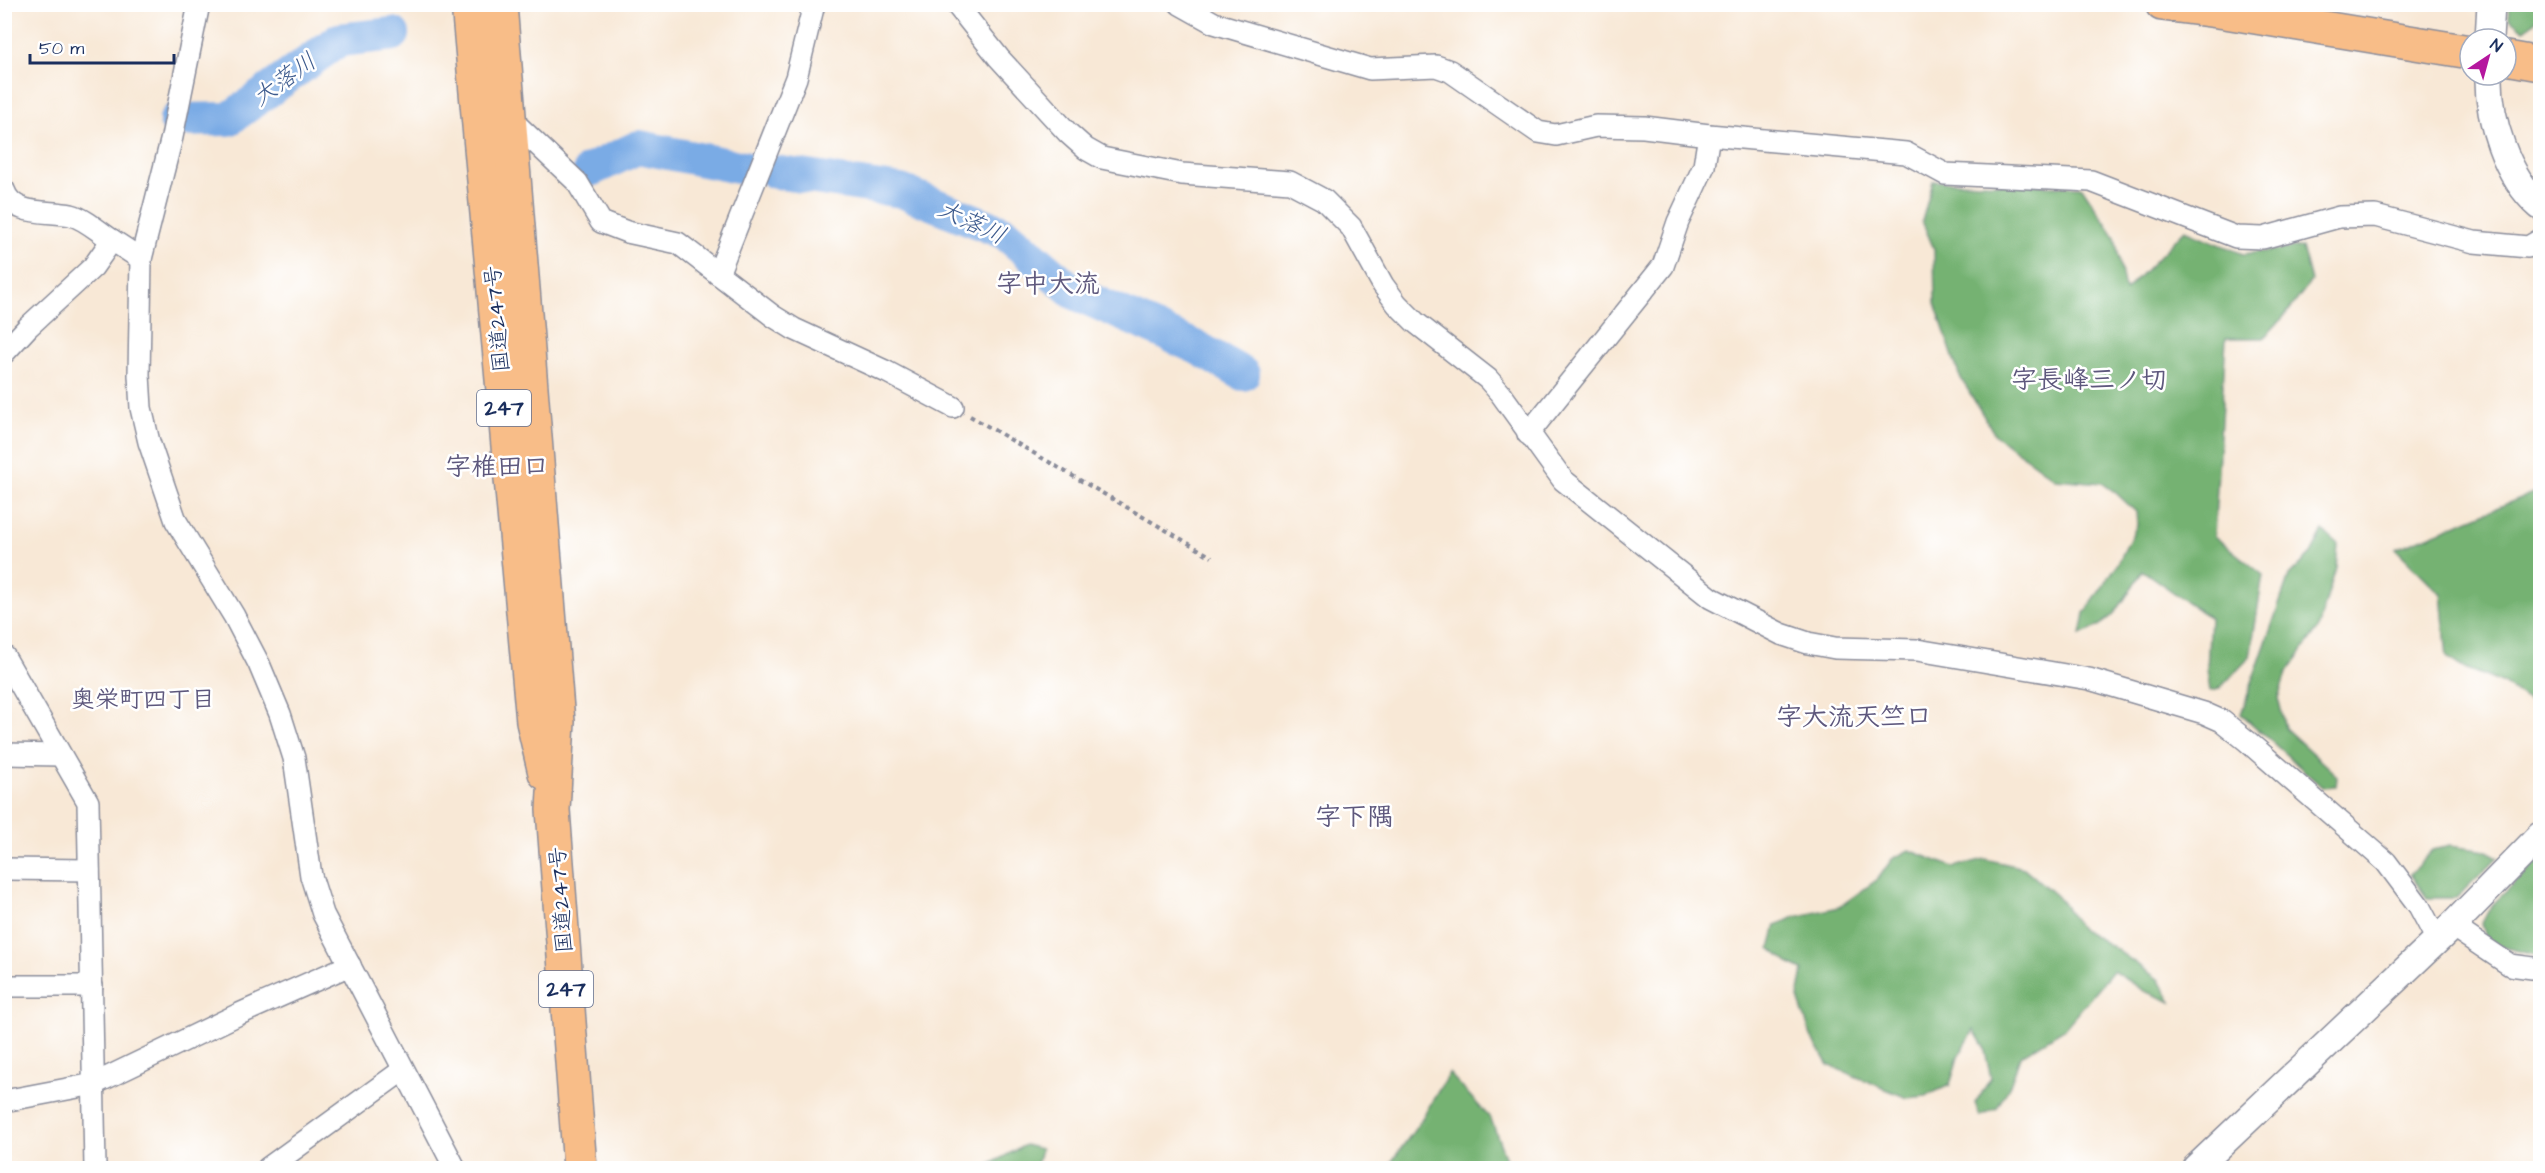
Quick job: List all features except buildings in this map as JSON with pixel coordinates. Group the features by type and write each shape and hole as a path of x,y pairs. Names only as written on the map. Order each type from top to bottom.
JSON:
{"main road":[{"name":"国道247号","path":"468,4 533,722 553,810"},
{"name":"国道247号","path":"500,4 558,722 553,810 580,1168"},
{"path":"2162,4 2458,50"},
{"path":"2518,60 2541,63"}],"street":[{"path":"200,4 172,137 141,259 138,375 141,408 149,442 176,521 239,626 259,664 280,714 294,758 311,876 323,914 455,1168"},
{"path":"718,274 796,78 814,4"},
{"path":"956,4 999,58 1068,133 1086,149 1102,158 1182,174 1290,182 1324,200 1351,227 1383,285 1397,304 1415,322 1488,379 1502,394 1528,434 1572,489 1650,547 1684,579 1711,598 1781,634 1808,643 1835,648 1917,650 2089,679 2204,712 2222,721 2385,862 2419,906 2444,933 2510,965 2541,969"},
{"path":"1180,4 1215,23 1370,69 1436,66 1450,71 1538,132 1556,135 1596,126 1644,127 1906,153 1945,174 2091,182 2236,237 2263,238 2339,217 2375,216 2474,242 2528,247 2541,240"},
{"path":"2490,87 2495,129 2499,139 2512,168 2541,206"},
{"path":"509,126 519,127 577,182 601,222 627,232 678,243 773,316 794,329 887,372 953,407"},
{"path":"1528,434 1663,266 1678,222 1704,166 1709,135"},
{"path":"4,190 11,202 19,208 73,216 141,259"},
{"path":"4,353 28,327 93,267 112,240"},
{"path":"4,656 88,802 95,1168"},
{"path":"4,754 60,755"},
{"path":"2196,1168 2444,933 2541,836"},
{"path":"4,869 89,870"},
{"path":"4,1101 94,1084 237,1015 350,965"},
{"path":"4,986 92,986"},
{"path":"268,1168 403,1070"}],"path":[{"path":"953,407 1212,557"}],"green space":[{"path":"2510,5 2539,5 2538,18 2525,30 2509,19"},
{"path":"1933,181 2082,187 2115,237 2125,291 2185,230 2243,254 2302,247 2311,281 2288,312 2264,338 2226,338 2214,536 2263,575 2250,657 2219,689 2210,691 2207,669 2210,618 2143,571 2112,616 2081,635 2085,613 2117,565 2137,525 2136,512 2102,483 2055,479 1995,435 1959,375 1935,303 1934,249 1922,221"},
{"path":"2535,492 2540,541 2540,708 2504,684 2460,666 2447,657 2441,594 2396,549"},
{"path":"2323,531 2338,544 2336,567 2318,629 2286,674 2278,698 2285,728 2337,776 2336,786 2322,787 2241,714 2289,576 2311,554"},
{"path":"2450,846 2487,851 2498,857 2456,898 2427,898 2410,874 2433,850"},
{"path":"1909,850 1953,867 1985,859 2024,868 2061,900 2080,928 2111,946 2158,979 2172,1002 2144,991 2113,971 2064,1029 2020,1056 2011,1083 1997,1108 1980,1116 1975,1103 1991,1078 1984,1047 1974,1030 1958,1057 1950,1085 1926,1096 1907,1098 1828,1065 1811,1036 1798,998 1803,970 1788,963 1770,948 1776,925 1795,917 1839,907 1878,879 1892,859"},
{"path":"2540,859 2540,956 2498,946 2486,938 2482,923 2491,906"},
{"path":"1449,1073 1491,1119 1509,1168 1387,1168 1418,1125"},
{"path":"1025,1145 1041,1149 1036,1168 983,1168"}],"waterway":[{"name":"大落川","path":"176,120 229,119 339,40 393,34"},
{"name":"大落川","path":"590,170 639,147 743,168"},
{"name":"大落川","path":"775,172 901,191 1005,233 1075,293 1198,348 1243,374"}],"district":[{"name":"字中大流","path":"1048,283"},
{"name":"字長峰三ノ切","path":"2089,379"},
{"name":"字椎田口","path":"497,466"},
{"name":"奥栄町四丁目","path":"143,699"},
{"name":"字大流天竺口","path":"1854,716"},
{"name":"字下隅","path":"1354,816"}]}
